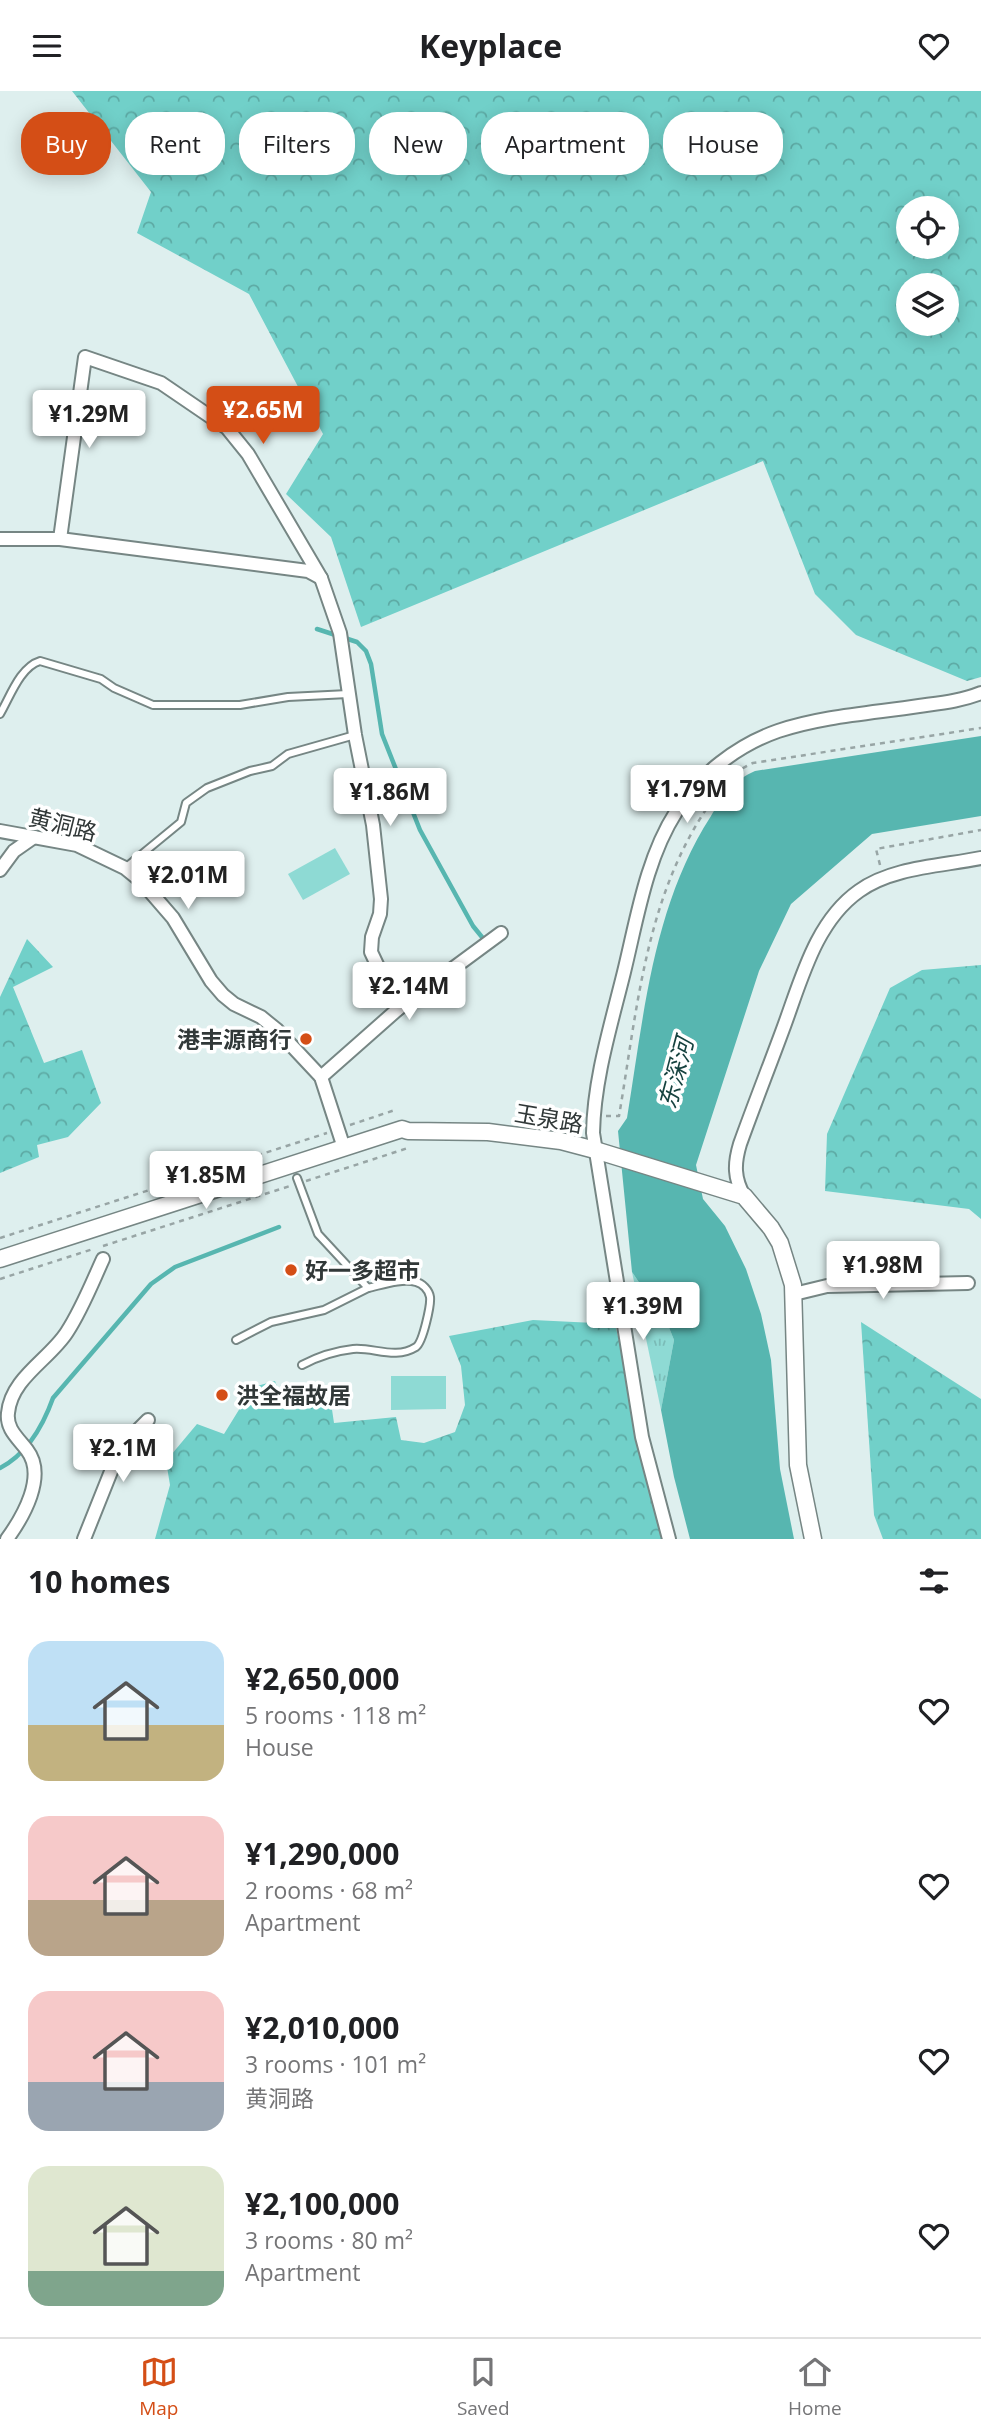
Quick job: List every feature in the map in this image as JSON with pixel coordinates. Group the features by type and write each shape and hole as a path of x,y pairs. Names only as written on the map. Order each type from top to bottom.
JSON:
{"street":[{"path":"60,539 86,357 161,383 227,428 248,454 321,578 340,633 355,735 373,825 382,899 371,952 398,1009"},
{"path":"0,539 60,539 308,571 321,578"},
{"path":"669,1539 642,1437 595,1150 593,1116 596,1089 655,856 668,824 685,798 727,758 743,748 776,732 811,723 953,701 981,693"},
{"name":"黄洞路","path":"0,831 77,845 125,868 159,900 211,981 223,995 261,1017 277,1030 321,1077 344,1148"},
{"path":"0,870 14,851 34,837"},
{"path":"813,1539 798,1465 794,1294 788,1263 771,1228 744,1196 737,1182 736,1157 807,964 823,931 846,902 859,891 893,875 981,858"},
{"path":"321,1077 398,1009 501,933"},
{"name":"玉泉路","path":"0,1259 402,1129 488,1132 561,1141 744,1196"},
{"path":"7,1539 21,1519 34,1476 29,1452 9,1427 7,1415 15,1391 65,1335 103,1259"},
{"path":"794,1294 827,1286 968,1283"},
{"path":"84,1539 118,1454 148,1420"}],"lane":[{"path":"0,714 25,671 32,663 40,661 101,679 114,688 153,705 240,705 288,697 348,694"},
{"path":"125,868 181,822 186,803 206,788 250,771 272,766 288,754 355,735"},
{"path":"300,1180 318,1234 368,1288"},
{"path":"236,1340 271,1322 324,1310 368,1288 408,1281 419,1282 428,1291 428,1312 422,1339 416,1347 392,1354 355,1349 317,1357 302,1365"}],"path":[{"path":"603,1116 619,1116 649,941 665,890 697,823 734,773 753,763 981,728"},
{"path":"880,868 876,849 981,830"},
{"path":"343,1128 396,1110"},
{"path":"0,1238 330,1132"},
{"path":"300,1180 408,1148"},
{"path":"0,1279 289,1186"}],"green space":[{"path":"72,91 981,91 981,677 967,681 856,635 815,594 763,461 361,627 331,537 286,494 323,434 249,294 137,233 151,192 138,175 225,175 225,112 125,112 125,159 111,141 111,112 88,112"},
{"path":"335,848 350,874 303,900 288,874"},
{"path":"27,939 53,967 13,987 44,1063 82,1050 101,1103 68,1137 37,1145 39,1157 0,1173 0,997"},
{"path":"981,965 981,1219 969,1209 825,1191 827,1134 890,988 922,970"},
{"path":"632,1272 668,1325 674,1340 661,1410"},
{"path":"533,1320 615,1324 666,1539 155,1539 170,1485 166,1461 197,1424 224,1434 253,1387 275,1381 281,1398 330,1396 334,1423 396,1417 401,1440 424,1443 455,1432 465,1405 461,1366 449,1336"},
{"path":"861,1322 981,1399 981,1539 883,1539 874,1515"},
{"path":"391,1376 446,1376 446,1409 391,1410"}],"water":[{"name":"东深河","path":"981,736 981,816 872,834 791,904 759,971 696,1165 703,1199 725,1226 746,1269 761,1314 771,1360 780,1469 794,1539 690,1539 661,1410 674,1340 668,1325 632,1272 618,1131 627,1118 654,962 676,887 691,851 715,809 730,790 748,774"}],"waterway":[{"path":"317,629 357,642 366,651 371,664 382,734 420,830 473,926 486,942"},
{"path":"0,1468 26,1447 39,1429 53,1398 151,1284 175,1267 279,1227"}],"place":[{"name":"港丰源商行","path":"306,1039"},
{"name":"好一多超市","path":"291,1270"},
{"name":"洪全福故居","path":"222,1395"}]}
